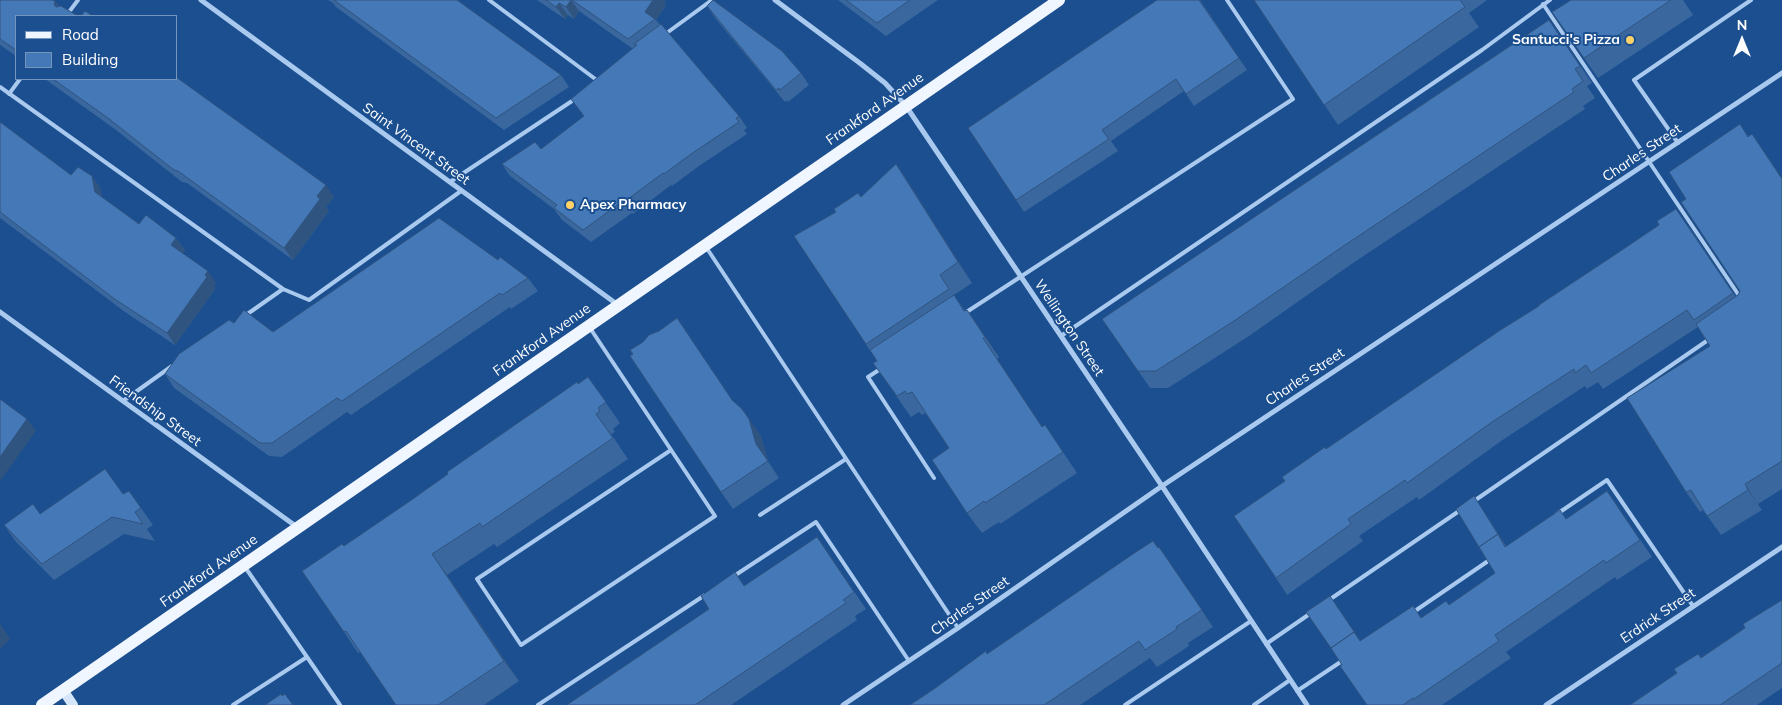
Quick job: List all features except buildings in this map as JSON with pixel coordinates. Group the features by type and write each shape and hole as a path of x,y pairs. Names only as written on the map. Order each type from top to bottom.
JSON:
{"main road":[{"name":"Frankford Avenue","path":"42,705 1059,0"}],"street":[{"name":"Saint Vincent Street","path":"201,0 618,305"},
{"name":"Wellington Street","path":"775,0 885,83 906,106 1307,705"},
{"name":"Charles Street","path":"843,705 958,628 1162,486 1782,73"},
{"name":"Friendship Street","path":"0,312 298,528"},
{"name":"Erdrick Street","path":"1546,705 1782,546"},
{"path":"63,690 73,705"}],"lane":[{"path":"67,15 78,0"},
{"path":"489,0 600,82 592,88"},
{"path":"656,41 712,0"},
{"path":"964,314 1292,99 1227,0"},
{"path":"1061,336 1482,50 1550,0"},
{"path":"1678,143 1634,80 1751,0"},
{"path":"1544,4 1744,303"},
{"path":"9,94 19,80"},
{"path":"0,87 283,289 309,300 462,191"},
{"path":"450,182 576,98"},
{"path":"705,246 958,628"},
{"path":"243,317 283,289"},
{"path":"588,326 671,450 715,516 521,645 477,579 671,450"},
{"path":"1471,503 1717,334"},
{"path":"123,401 179,362"},
{"path":"884,366 868,377 934,478"},
{"path":"760,515 846,459"},
{"path":"1550,519 1606,480 1693,606"},
{"path":"1323,604 1463,508"},
{"path":"726,581 816,522 908,661"},
{"path":"1411,614 1493,558"},
{"path":"244,565 340,705"},
{"path":"538,705 710,592"},
{"path":"1266,644 1315,610"},
{"path":"1125,705 1251,621"},
{"path":"233,705 307,657"},
{"path":"1298,691 1346,658"},
{"path":"1254,705 1290,680"}],"place":[{"name":"Santucci's Pizza","path":"1630,40"},
{"name":"Apex Pharmacy","path":"570,205"}]}
